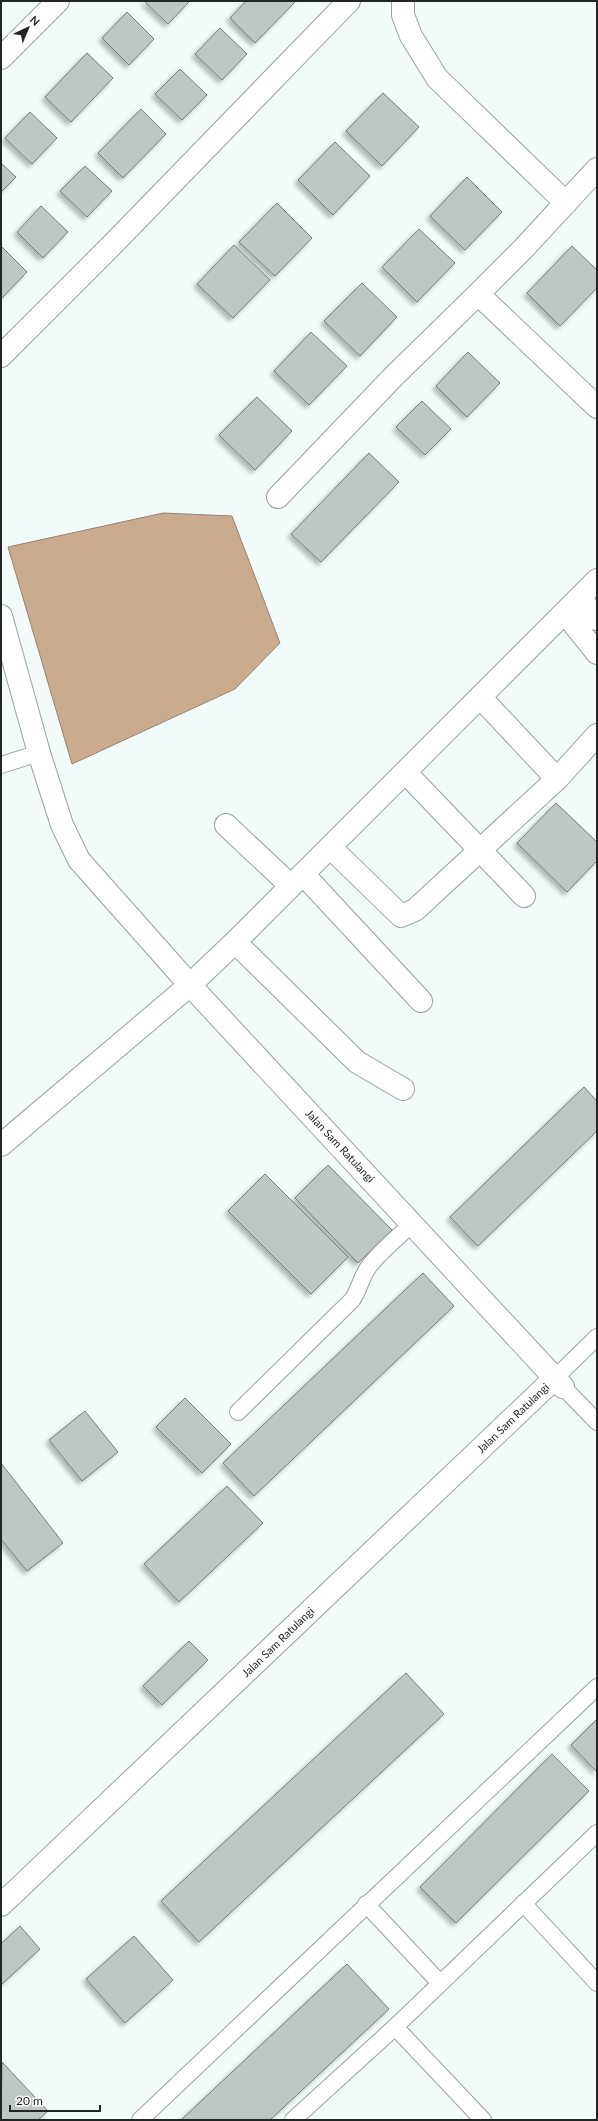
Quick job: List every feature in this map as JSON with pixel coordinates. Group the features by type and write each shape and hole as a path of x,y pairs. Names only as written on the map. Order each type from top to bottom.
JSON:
{"street":[{"path":"1,58 58,1"},
{"path":"1,356 116,241 349,1"},
{"path":"404,1 403,15 411,36 437,78 566,203"},
{"path":"278,497 478,294 597,169"},
{"path":"478,294 597,407"},
{"path":"1,1145 190,985 331,848 597,580"},
{"path":"580,598 597,618"},
{"path":"564,613 597,653"},
{"name":"Jalan Sam Ratulangi","path":"1,616 39,753 62,825 79,860 190,985 559,1383 1,1905"},
{"path":"480,697 557,779"},
{"path":"331,848 401,916 415,910 557,779 597,734"},
{"path":"405,772 524,896"},
{"path":"226,825 297,880 421,1001"},
{"path":"235,942 357,1062 403,1090"}],"lane":[{"path":"1,765 39,753"},
{"path":"238,1412 352,1300 358,1292 360,1280 370,1265 412,1224"},
{"path":"597,1337 559,1383 597,1422"},
{"path":"140,2120 366,1904 597,1687"},
{"path":"293,2120 395,2027 523,1903 597,1834"},
{"path":"523,1903 597,1983"},
{"path":"366,1904 440,1983"},
{"path":"395,2027 483,2120"}],"shaded area":[{"path":"163,513 232,516 280,643 235,689 72,764 8,547"}],"building":[{"path":"144,1 190,1 168,24"},
{"path":"246,1 296,1 255,43 230,18"},
{"path":"127,12 154,39 129,65 102,38"},
{"path":"220,28 247,54 222,80 195,54"},
{"path":"87,53 113,78 71,122 45,97"},
{"path":"180,69 207,95 182,120 155,94"},
{"path":"383,93 419,127 382,166 346,131"},
{"path":"141,109 166,134 123,178 98,153"},
{"path":"30,112 57,138 32,164 5,138"},
{"path":"335,142 370,176 333,215 298,180"},
{"path":"1,163 16,177 1,192"},
{"path":"85,166 112,191 87,217 60,191"},
{"path":"467,177 502,212 465,250 430,216"},
{"path":"277,203 312,238 275,276 239,242"},
{"path":"41,206 68,232 43,258 17,232"},
{"path":"419,229 455,263 417,302 382,267"},
{"path":"234,245 270,280 233,318 197,284"},
{"path":"572,246 597,270 597,288 560,326 527,293"},
{"path":"2,247 27,272 1,299 1,248"},
{"path":"362,283 397,317 360,356 324,321"},
{"path":"311,332 347,366 309,405 274,371"},
{"path":"468,352 500,383 467,417 436,386"},
{"path":"257,397 292,431 255,470 219,435"},
{"path":"422,401 451,429 425,455 396,427"},
{"path":"369,453 399,482 321,562 291,534"},
{"path":"556,803 597,842 597,861 567,892 517,843"},
{"path":"584,1087 597,1101 597,1131 478,1246 450,1217"},
{"path":"328,1165 392,1230 358,1263 295,1198"},
{"path":"265,1174 348,1257 311,1294 228,1211"},
{"path":"423,1273 454,1306 254,1496 223,1463"},
{"path":"185,1398 231,1444 202,1473 156,1427"},
{"path":"85,1411 118,1452 82,1481 49,1440"},
{"path":"1,1463 63,1543 27,1571 1,1539"},
{"path":"227,1486 263,1523 179,1602 144,1564"},
{"path":"189,1641 208,1660 162,1705 143,1686"},
{"path":"406,1673 444,1714 199,1942 161,1901"},
{"path":"597,1719 597,1772 571,1745"},
{"path":"552,1754 589,1791 456,1923 420,1887"},
{"path":"20,1926 40,1949 1,1985 1,1944"},
{"path":"134,1936 173,1980 125,2023 86,1979"},
{"path":"347,1964 389,2009 270,2120 181,2120"},
{"path":"2,2062 48,2111 38,2120 1,2120"}]}
